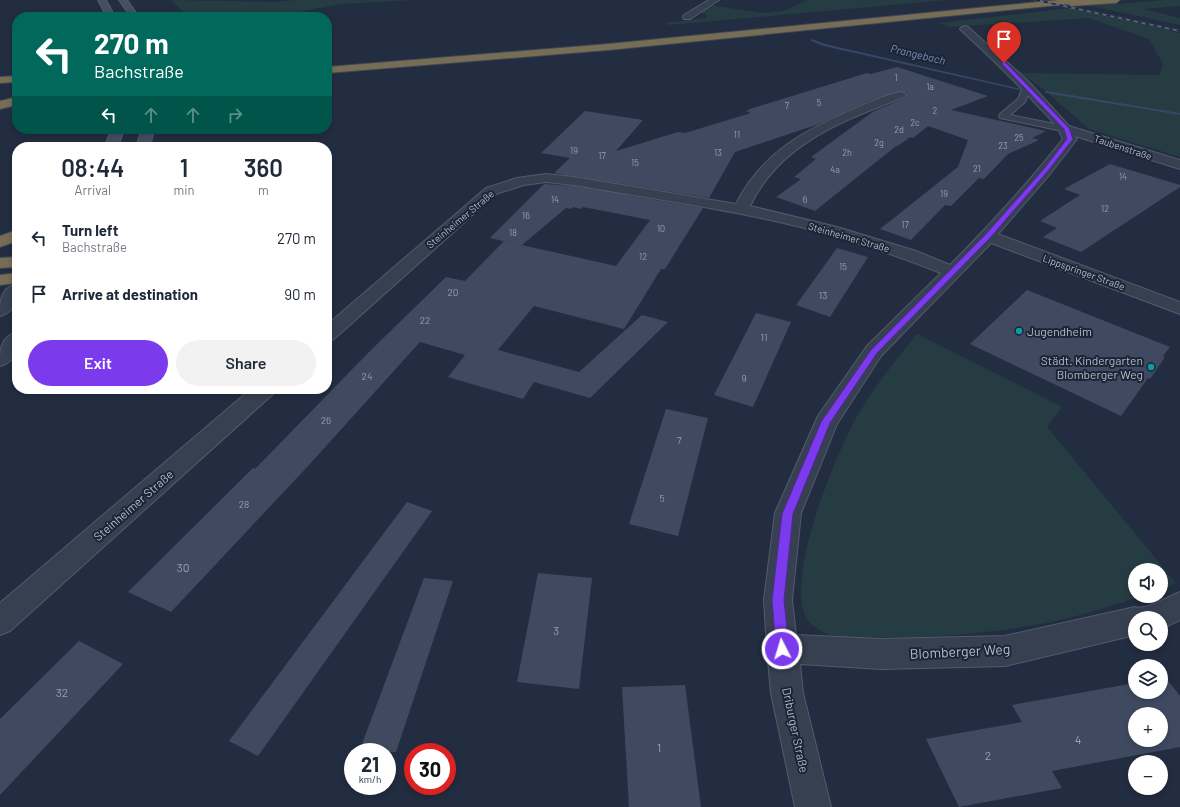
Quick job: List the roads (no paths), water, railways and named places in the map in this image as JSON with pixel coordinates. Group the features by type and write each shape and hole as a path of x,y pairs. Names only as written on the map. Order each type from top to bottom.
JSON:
{"highway":[{"path":"372,57 1020,3 1085,0"},
{"path":"332,70 608,47 1020,3 1116,0"},
{"path":"332,60 342,59"},
{"path":"0,76 12,76"},
{"path":"0,80 12,79"},
{"path":"0,88 12,87"},
{"path":"0,105 12,102"},
{"path":"0,242 12,236"},
{"path":"0,263 12,262"},
{"path":"0,280 12,279"}],"main road":[{"path":"102,0 108,12"},
{"path":"123,0 131,12"}],"street":[{"path":"687,17 715,0"},
{"path":"965,29 1004,63 1067,129"},
{"path":"741,209 754,184 772,164 796,144 853,113 900,95"},
{"name":"Taubenstraße","path":"1067,129 1180,165"},
{"name":"Driburger Straße","path":"813,807 787,693 782,649 778,600 788,514 826,422 874,351 988,236 1045,171 1070,139 1067,129"},
{"name":"Steinheimer Straße","path":"332,331 491,191 522,181 546,178 574,181 741,209 831,230 910,255 953,272"},
{"name":"Lippspringer Straße","path":"988,236 1180,308"},
{"path":"0,310 12,295"},
{"path":"0,359 12,344"},
{"name":"Steinheimer Straße","path":"0,621 259,394"},
{"path":"1168,612 1180,605"},
{"name":"Blomberger Weg","path":"782,649 881,654 1005,651 1128,623"}],"lane":[{"path":"1027,87 1022,100 1003,116 1067,129"}],"waterway":[{"name":"Prangebach","path":"812,40 824,45 1019,89"},
{"name":"Prangebach","path":"1047,92 1180,114"}],"railway":[{"path":"1036,0 1180,31"}],"place":[{"name":"Jugendheim","path":"1019,331"},
{"name":"Städt. Kindergarten Blomberger Weg","path":"1151,367"}]}
